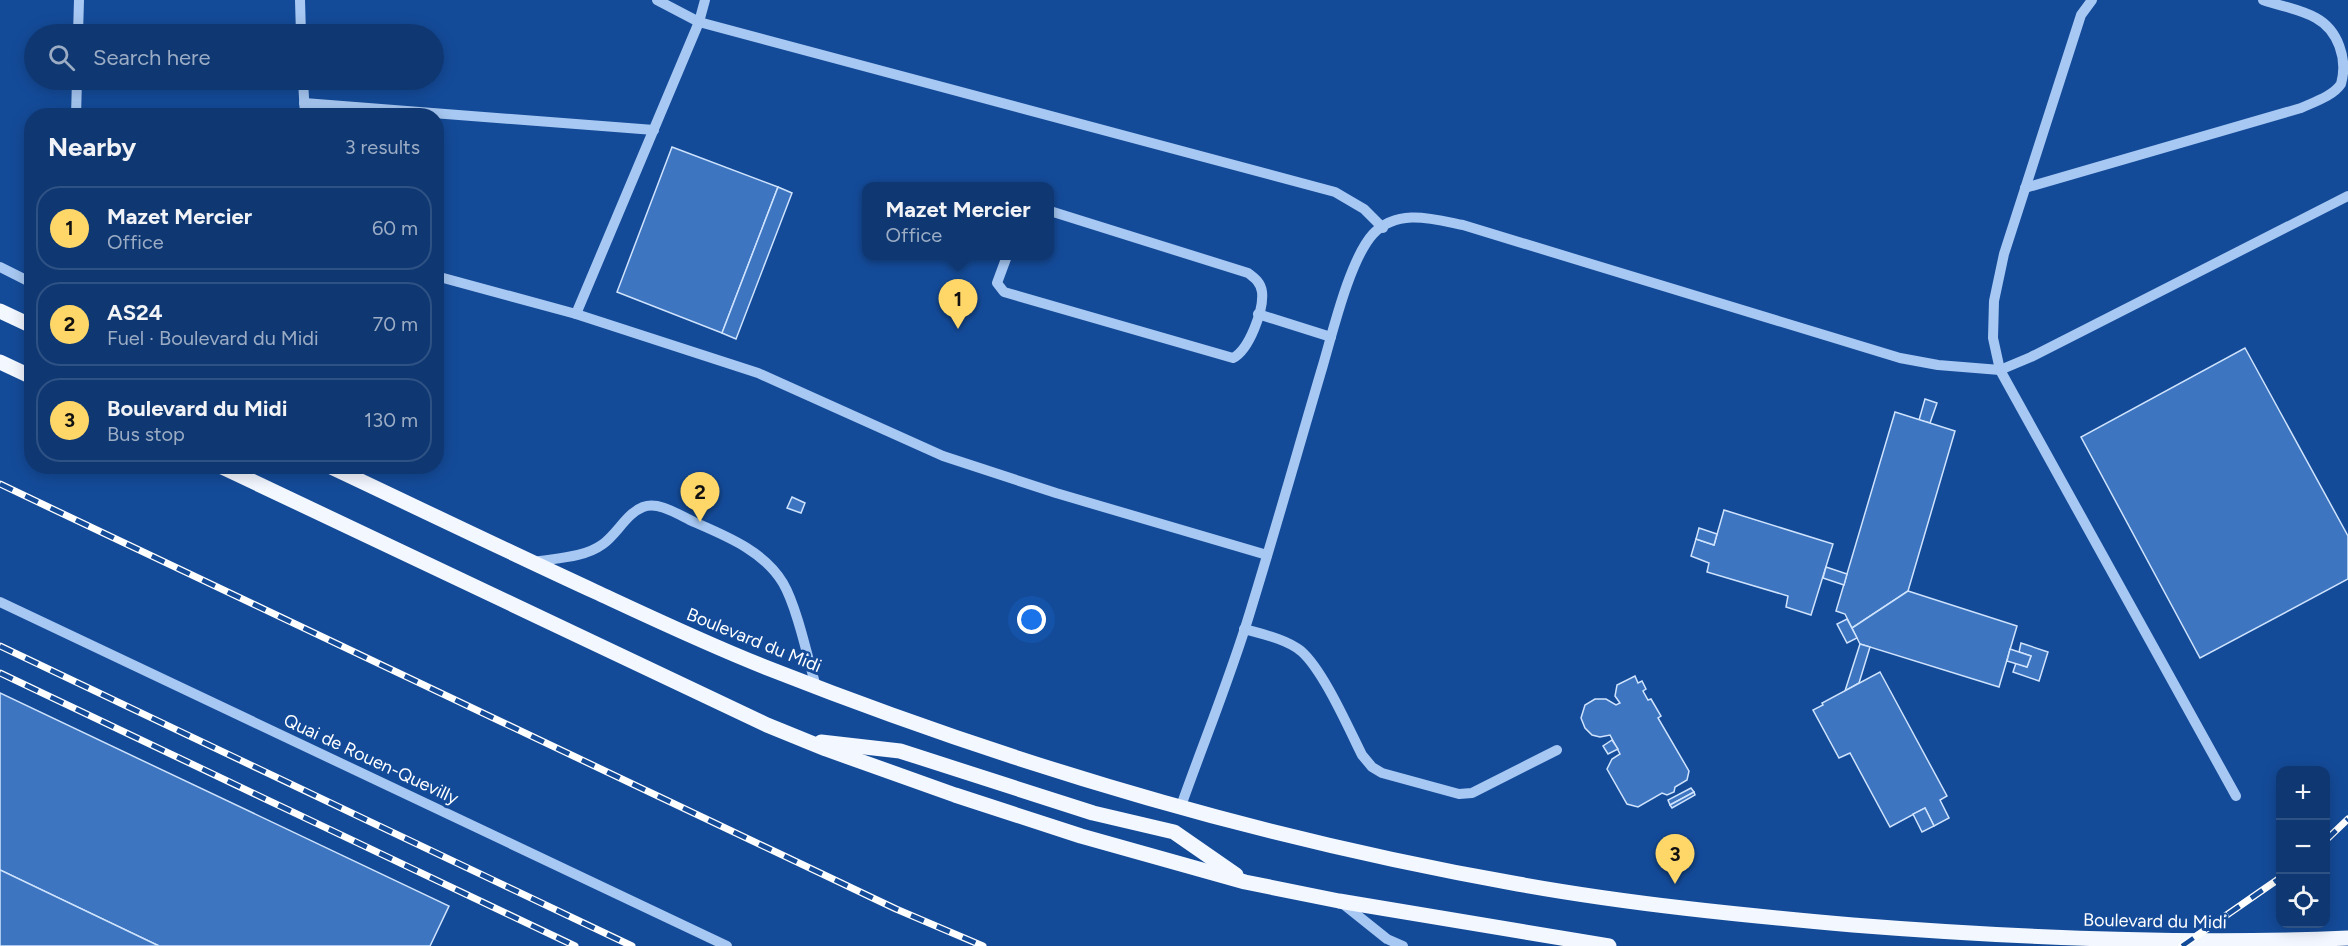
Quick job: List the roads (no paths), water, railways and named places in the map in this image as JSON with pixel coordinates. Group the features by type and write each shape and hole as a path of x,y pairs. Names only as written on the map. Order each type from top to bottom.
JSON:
{"main road":[{"path":"0,311 24,322"},
{"path":"0,362 24,373"},
{"path":"237,474 696,692 804,740 997,808 1081,836 1245,882 1339,901 1609,946"},
{"name":"Boulevard du Midi","path":"346,474 685,633 816,687 980,745 1103,784 1261,828 1392,859 1516,884 1677,908 1935,932 2104,941 2238,942 2348,938"},
{"path":"804,740 900,751 1093,813 1174,832 1245,882"},
{"path":"1174,832 1181,806"}],"lane":[{"path":"78,24 79,0"},
{"path":"300,0 301,24"},
{"path":"657,0 699,22 1335,192 1364,209 1383,228"},
{"path":"576,314 699,22 705,0"},
{"path":"2092,0 2081,15 2004,254 1994,301 1993,338 2000,370 2236,796"},
{"path":"2025,188 2301,108 2324,99 2341,85 2347,69 2346,50 2336,32 2315,17 2263,0"},
{"path":"76,108 77,90"},
{"path":"303,90 304,108"},
{"path":"304,103 369,108"},
{"path":"444,114 654,130"},
{"path":"1181,806 1244,629 1331,337 1359,255 1374,234 1391,222 1407,217 1463,225 1900,358 1938,365 2000,370 2031,357 2348,196"},
{"path":"1005,260 997,283 1004,292 1233,358 1248,345 1262,292 1258,280 1248,273 1054,212"},
{"path":"0,267 24,279"},
{"path":"444,278 576,314 758,373 943,456 1056,493 1267,555"},
{"path":"1258,314 1331,337"},
{"path":"531,562 590,552 604,544 641,507 651,505 664,508 734,540 754,553 774,571 784,584 791,602 816,687"},
{"name":"Quai de Rouen-Quevilly","path":"0,602 727,946"},
{"path":"1244,629 1299,649 1313,664 1362,755 1372,767 1382,773 1459,794 1473,793 1557,750"},
{"path":"1339,901 1387,939 1403,946"}],"railway":[{"path":"0,484 896,909 983,946"},
{"path":"0,646 632,946"},
{"path":"0,673 575,946"},
{"path":"2330,836 2348,819"},
{"path":"2182,946 2276,881"}],"place":[{"name":"Mazet Mercier","path":"958,329"},
{"name":"AS24","path":"700,522"},
{"name":"Boulevard du Midi","path":"1675,884"}]}
